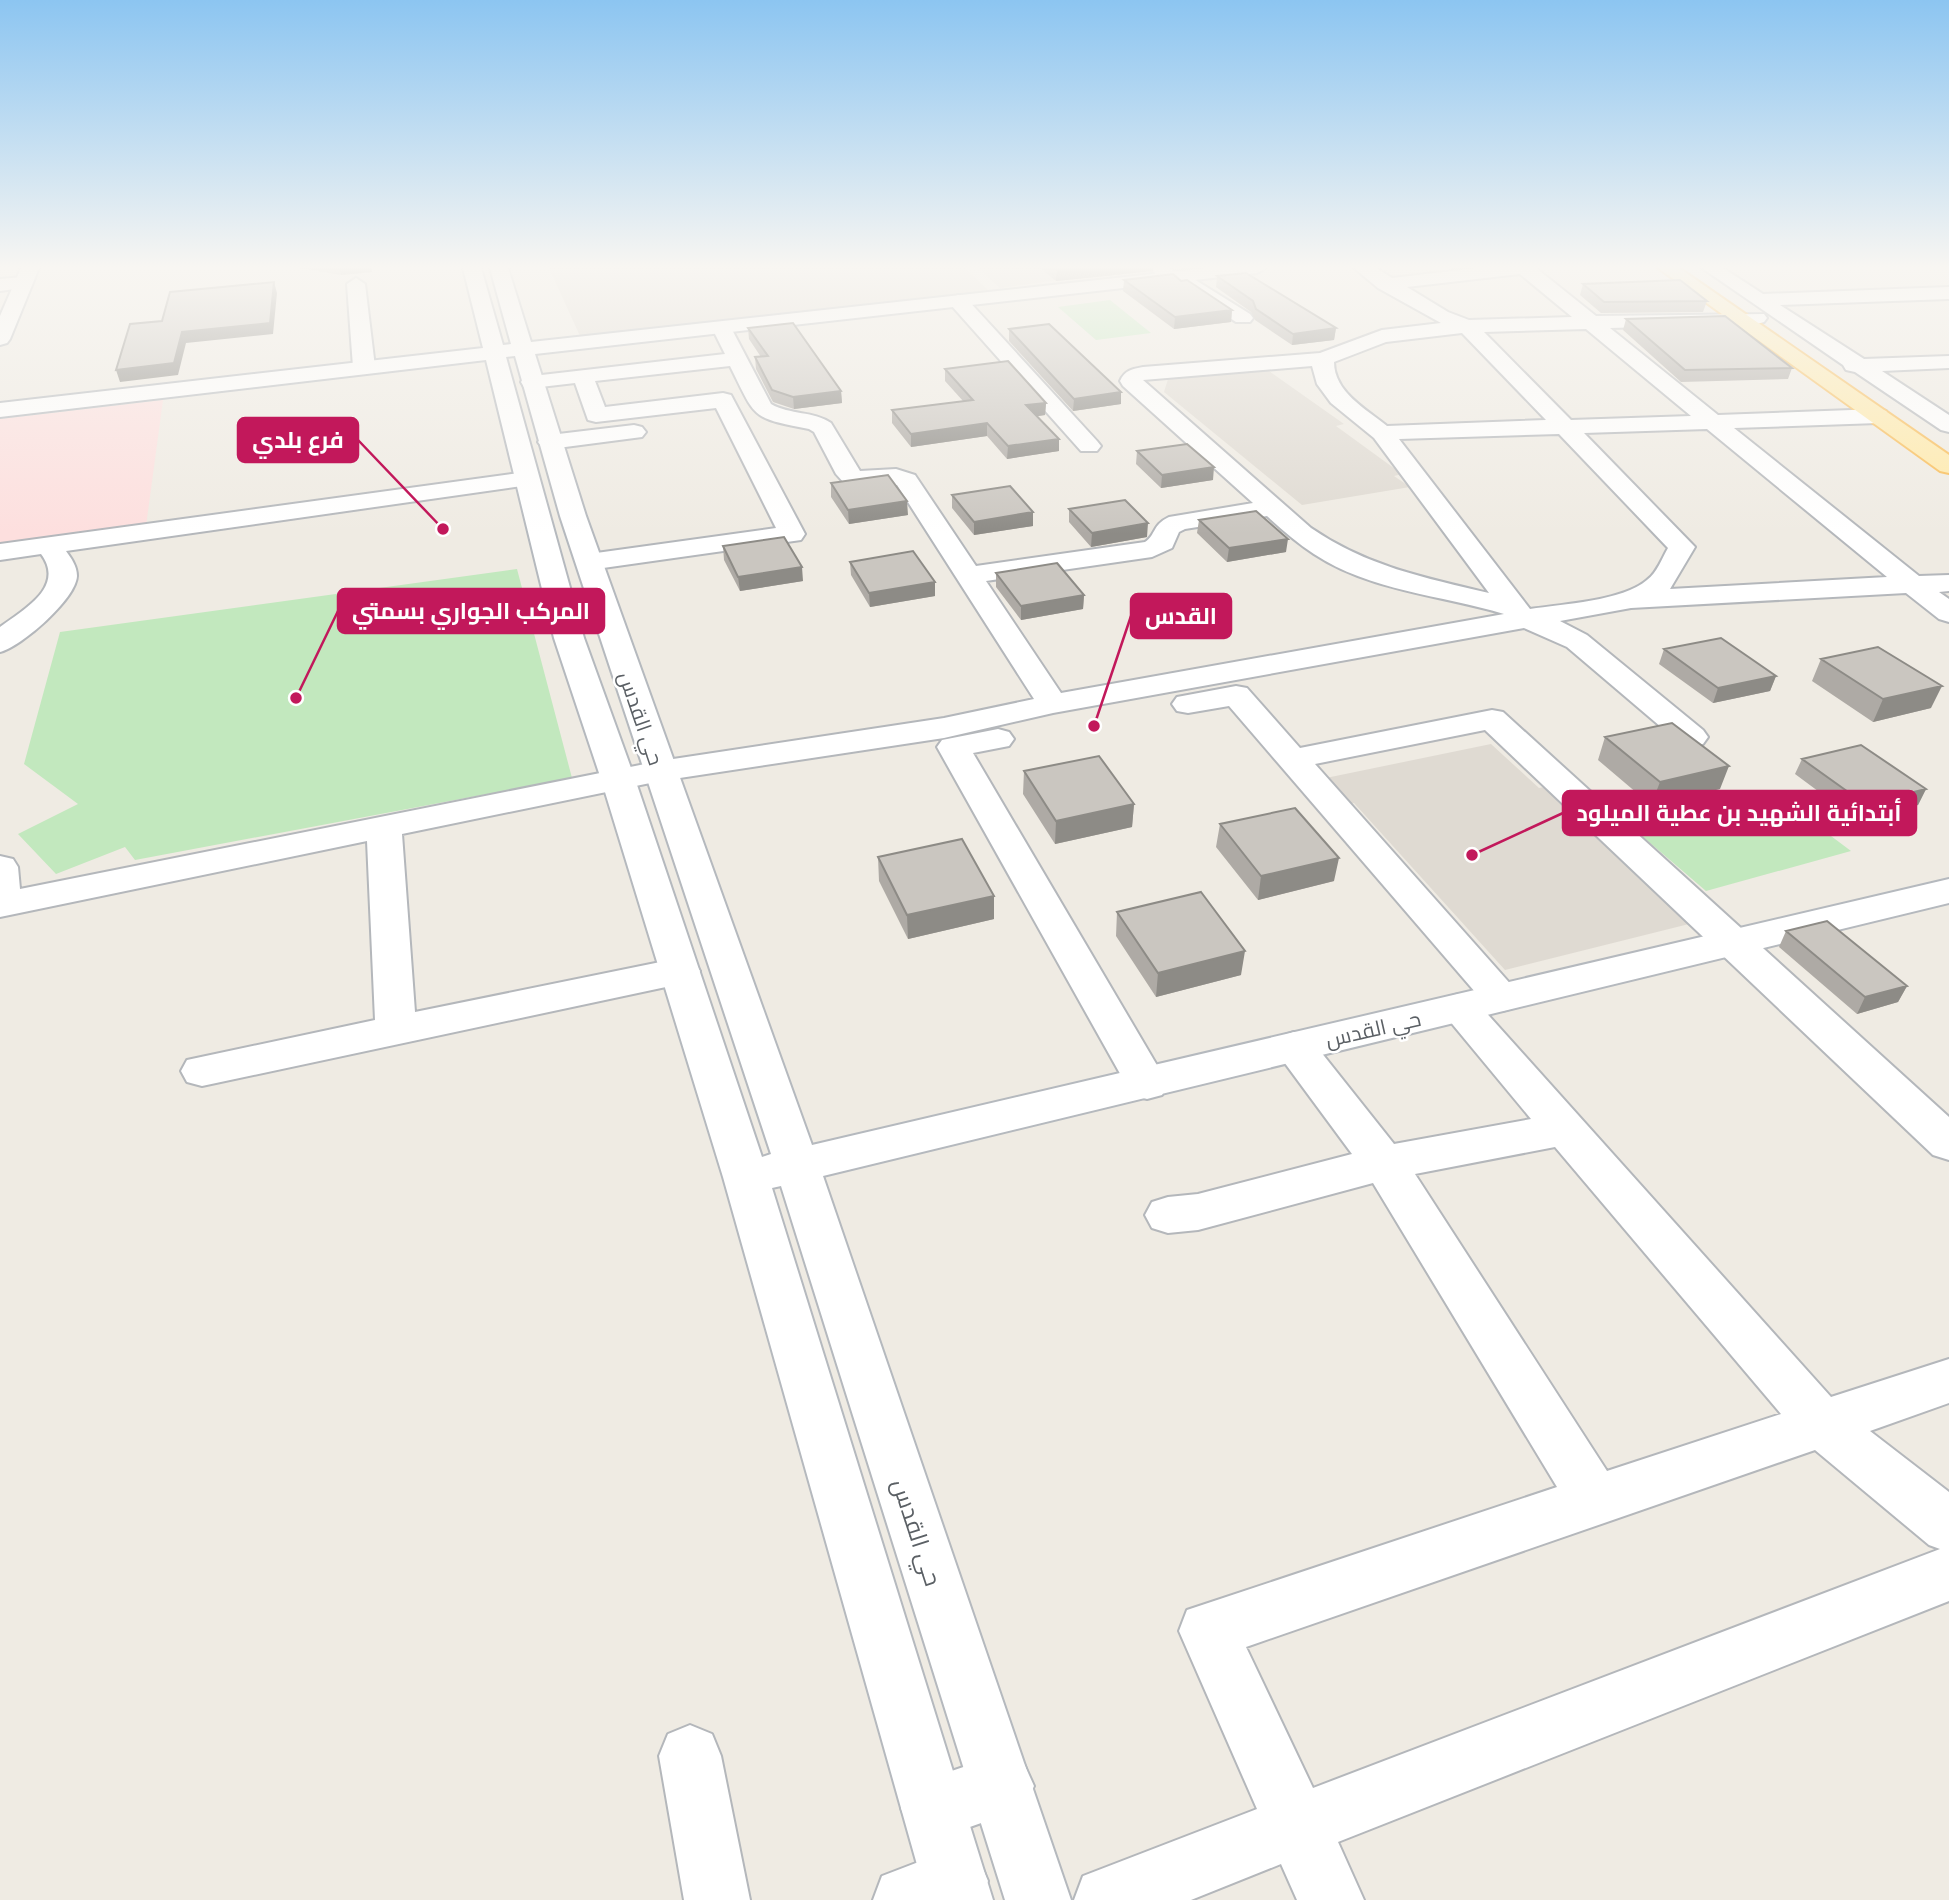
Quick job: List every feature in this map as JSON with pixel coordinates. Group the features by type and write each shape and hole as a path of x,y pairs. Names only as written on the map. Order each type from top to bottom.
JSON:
{"main road":[{"path":"1807,357 1878,415 1948,461"},
{"path":"1820,367 1948,461"}],"street":[{"path":"363,357 364,367"},
{"path":"514,357 527,479 569,638 618,779 746,1177 933,1808 940,1894"},
{"path":"0,410 364,367 516,361 541,357"},
{"path":"1008,357 1089,446"},
{"path":"1329,357 1143,373 1131,379 1132,383 1314,544 1375,574 1517,612 1548,626 1577,641 1692,737"},
{"path":"1497,357 1682,547 1665,581 1652,591 1623,601"},
{"path":"1634,357 1949,613"},
{"path":"1841,357 1949,425"},
{"path":"516,361 583,376 737,359 762,408 776,416 816,423 823,428 850,476 861,480 896,476 906,480 1053,704"},
{"path":"1323,359 1323,373 1333,391 1382,433 1517,612"},
{"name":"حي القدس","path":"516,361 550,442 660,771 797,1165 1038,1900"},
{"path":"1820,367 1949,362"},
{"path":"583,376 596,415 723,400 792,534 589,562"},
{"path":"1382,433 1878,415"},
{"path":"550,442 733,419"},
{"path":"0,552 527,479"},
{"path":"969,575 1143,551 1159,546 1167,528 1178,522 1273,508"},
{"path":"0,643 46,608 63,580 60,557 48,546"},
{"path":"948,737 1053,704 1517,612 1623,601 1949,583"},
{"path":"0,867 1,905 660,771 948,737 1236,695 1292,759 1480,1002 1564,1129 1822,1424 1949,1526"},
{"path":"1292,759 1492,719 1732,942 1940,1124"},
{"path":"948,737 1147,1084"},
{"path":"384,827 396,1030"},
{"name":"حي القدس","path":"746,1177 1147,1084 1949,891"},
{"path":"202,1071 680,971"},
{"path":"1294,1047 1384,1163 1595,1500"},
{"path":"1168,1215 1198,1212 1384,1163 1564,1129"},
{"path":"1331,1900 1208,1631 1949,1381"},
{"path":"1107,1900 1949,1573"},
{"path":"690,1756 717,1900"},
{"path":"933,1808 1002,1786"}],"shaded area":[{"path":"1262,366 1344,424 1336,426 1402,474 1394,476 1410,487 1302,505 1164,392 1168,379"},
{"path":"163,400 146,526 0,547 0,419"},
{"path":"1491,744 1539,788 1549,786 1697,922 1505,970 1354,803 1344,805 1321,779"}],"green space":[{"path":"517,569 572,778 135,860 125,847 56,874 18,834 78,804 24,764 60,632"},
{"path":"1783,800 1851,851 1706,891 1642,836"}],"building":[{"path":"120,357 176,357 174,363 116,370"},
{"path":"755,357 817,357 841,391 793,397 772,390"},
{"path":"1035,357 1084,357 1121,392 1074,399"},
{"path":"1670,357 1777,357 1792,368 1685,370"},
{"path":"1008,361 1046,403 1026,405 1059,439 1008,446 987,423 911,434 892,410 973,400 945,369"},
{"path":"1187,444 1214,467 1162,475 1137,451"},
{"path":"888,475 907,501 848,510 831,483"},
{"path":"1010,486 1033,512 974,522 952,495"},
{"path":"1125,500 1148,523 1092,533 1069,509"},
{"path":"1256,511 1288,539 1229,548 1199,520"},
{"path":"784,537 802,567 738,577 723,546"},
{"path":"913,551 935,582 869,593 850,562"},
{"path":"1057,563 1084,595 1021,606 996,573"},
{"path":"1721,638 1776,676 1718,688 1664,649"},
{"path":"1878,647 1942,686 1883,699 1821,659"},
{"path":"1672,723 1729,766 1660,782 1605,737"},
{"path":"1861,745 1926,789 1865,804 1802,759"},
{"path":"1099,756 1134,804 1056,821 1024,771"},
{"path":"1295,808 1339,858 1261,876 1220,824"},
{"path":"962,839 994,896 907,915 878,857"},
{"path":"1201,892 1245,951 1158,973 1117,912"},
{"path":"1827,921 1907,986 1865,997 1786,931"}],"place":[{"name":"فرع بلدي","path":"443,529"},
{"name":"المركب الجواري بسمتي","path":"296,698"},
{"name":"القدس","path":"1094,726"},
{"name":"أبتدائية الشهيد بن عطية الميلود","path":"1472,855"}]}
